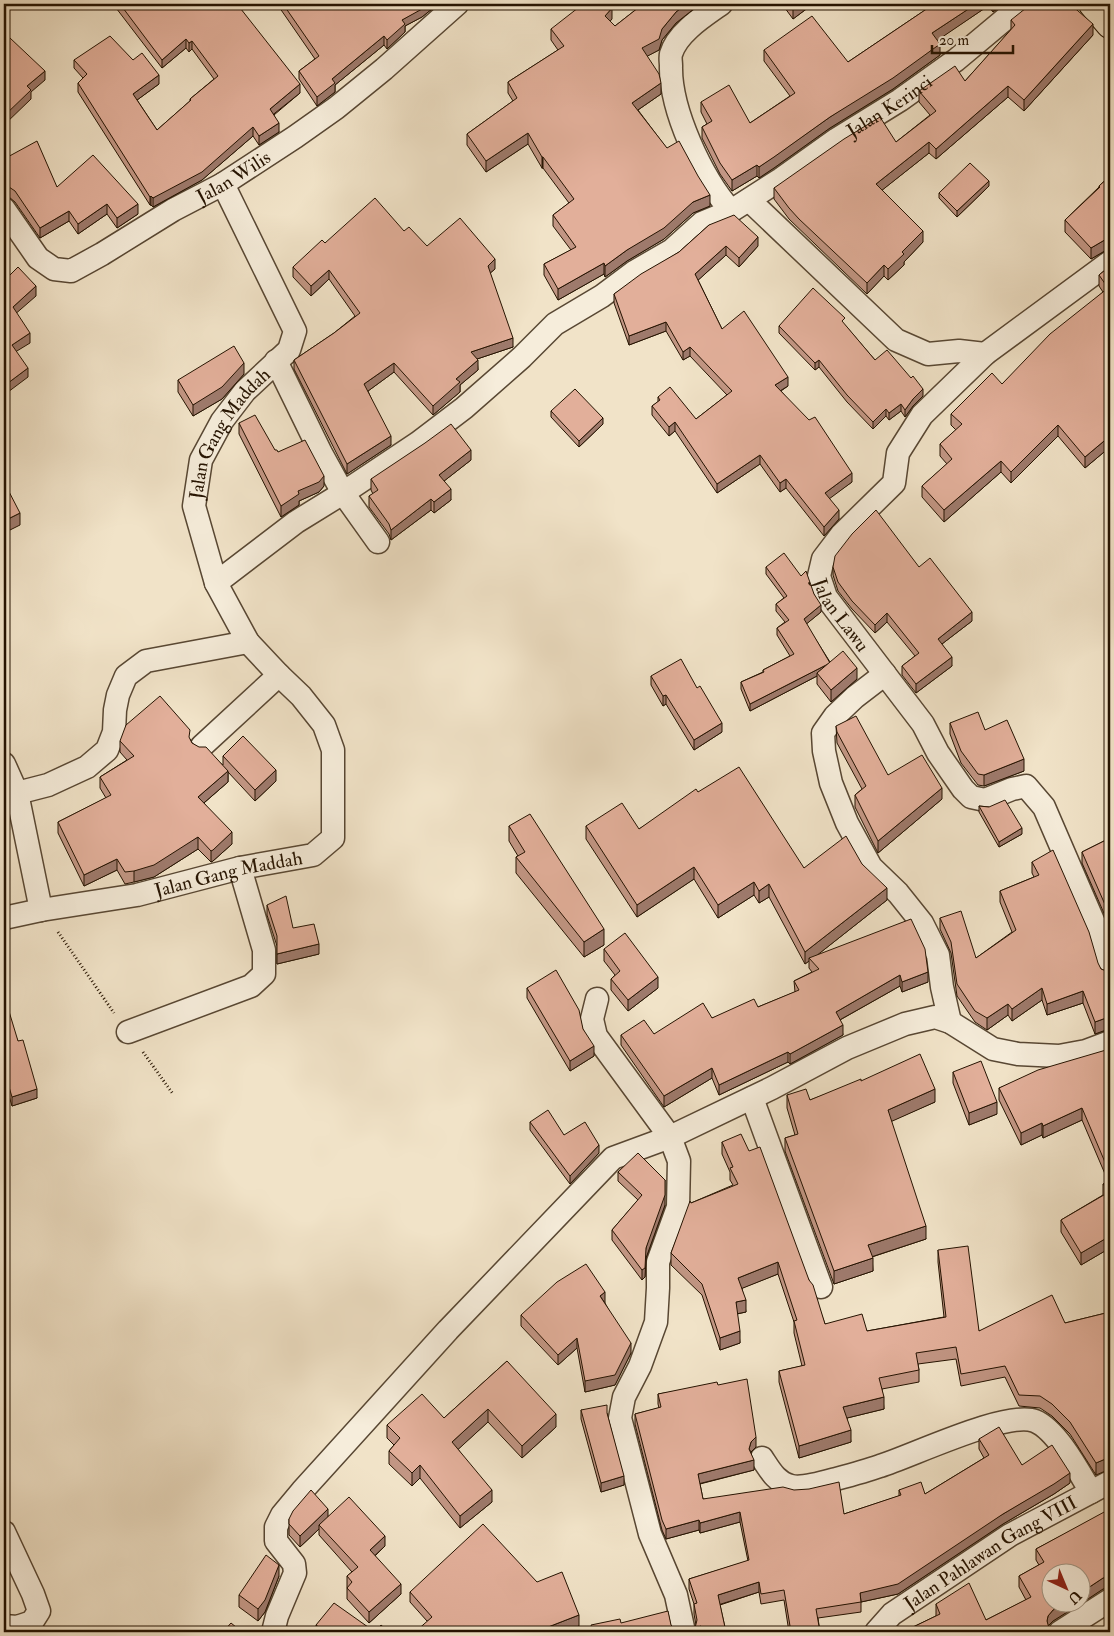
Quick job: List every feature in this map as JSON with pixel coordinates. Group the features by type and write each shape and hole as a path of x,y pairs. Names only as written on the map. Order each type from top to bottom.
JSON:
{"highway":[{"path":"1093,4 1110,24"}],"street":[{"name":"Jalan Wilis","path":"4,208 38,258 54,269 71,271 173,210 223,184 295,137 336,108 384,69 457,4"},
{"path":"721,4 685,31 671,54 671,77 678,114 706,175 720,199 740,206 896,340 928,354 958,351 985,354"},
{"name":"Jalan Kerinci","path":"216,583 296,522 418,443 464,408 522,357 555,324 602,296 634,272 672,250 702,223 740,206 837,139 900,100 956,60 1023,4"},
{"name":"Jalan Gang Maddah","path":"4,918 41,910 137,895 240,868 313,855 332,838 333,750 324,725 301,696 248,642 216,583 194,506 201,460 222,421 244,391 289,350 294,331 223,184"},
{"name":"Jalan Lawu","path":"1110,262 985,354 922,415 898,453 894,483 842,534 823,559 819,576 826,596 923,724 938,753 962,789 971,796 985,800 1012,789 1026,786 1044,807 1101,939 1110,970"},
{"path":"276,361 321,453 343,493 378,542"},
{"path":"17,792 48,785 87,767 107,750 114,732 118,695 126,676 146,661 248,642"},
{"path":"885,674 855,697 835,716 823,733 824,751 831,783 848,823 871,867 898,893 922,923 938,955 942,987 950,1022"},
{"path":"202,746 279,675"},
{"path":"4,764 17,792 41,910"},
{"path":"128,1032 251,986 264,974 264,950 240,868"},
{"path":"597,999 592,1019 596,1036 670,1136 678,1161 678,1207 658,1262 656,1322 640,1366 624,1397 620,1418 650,1534 676,1595 684,1632"},
{"path":"273,1632 277,1616 295,1573 294,1564 276,1541 276,1527 282,1515 448,1330 613,1158 670,1136 752,1098 847,1048 905,1024 935,1017 950,1022 993,1049 1018,1054 1059,1056 1086,1051 1110,1042"},
{"path":"752,1098 821,1287"},
{"path":"762,1458 776,1479 792,1486 822,1482 880,1466 962,1435 1021,1418 1036,1421 1048,1430 1071,1458 1090,1492"},
{"name":"Jalan Pahlawan Gang VIII","path":"876,1632 892,1614 1010,1535 1110,1482"},
{"path":"4,1532 39,1611 32,1622 17,1627 4,1626"},
{"path":"1060,1632 1110,1600"}],"path":[{"path":"41,910 173,1094"}],"building":[{"path":"120,4 237,4 300,84 270,109 279,123 259,136 253,127 202,172 153,198 150,197 78,83 87,74 74,60 110,36 133,60 142,53 159,75 133,94 157,130 218,76 192,41 189,43 186,39 162,60"},
{"path":"283,4 428,4 402,20 405,24 387,40 384,36 332,79 335,83 317,97 299,71 319,56"},
{"path":"583,4 610,4 612,8 605,16 615,26 643,4 686,4 676,12 662,29 659,39 642,48 659,74 661,83 632,103 667,148 679,141 710,195 693,202 664,228 627,250 605,266 604,263 558,289 544,264 576,247 553,215 574,199 542,157 528,133 486,161 467,134 517,98 508,82 564,46 551,29"},
{"path":"789,4 799,4 793,9"},
{"path":"934,4 976,4 932,33 940,44 893,78 830,117 759,167 757,165 732,180 720,163 702,127 712,121 701,102 729,85 750,123 795,93 764,50 812,16 848,62"},
{"path":"1031,4 1070,4 1093,24 1024,100 1008,86 936,149 929,142 876,184 923,231 902,252 904,254 888,269 884,265 867,283 799,219 774,188 844,139 880,117 896,142 936,111 919,91 955,66 965,81 1015,25 1011,20"},
{"path":"10,38 45,71 27,86 31,90 4,116 4,40 6,41"},
{"path":"37,141 57,187 93,155 138,204 117,218 107,204 78,224 69,211 40,228 15,191 4,186 4,159"},
{"path":"970,163 989,181 957,211 939,193"},
{"path":"1110,176 1110,238 1091,248 1065,220"},
{"path":"375,198 404,231 409,227 427,246 460,218 495,259 488,266 513,338 471,352 478,360 456,379 460,382 433,406 394,363 364,384 391,436 347,464 294,360 360,313 329,270 311,286 293,267 322,240 325,243"},
{"path":"734,215 758,237 739,258 726,246 695,274 722,329 744,311 788,377 775,385 809,420 815,417 852,473 825,493 839,510 824,527 786,479 780,483 760,455 717,484 675,422 669,427 652,406 660,400 658,397 670,387 696,419 732,391 690,347 683,352 666,322 629,336 614,294 641,274 679,252 709,225"},
{"path":"1110,266 1110,436 1085,457 1058,425 1011,472 1001,461 944,510 922,486 952,459 940,444 962,424 951,414 992,373 1002,384 1050,334 1108,288 1099,275"},
{"path":"18,267 36,286 13,307 30,333 12,345 28,368 4,386 4,281"},
{"path":"813,288 845,318 842,321 875,360 887,350 923,389 905,410 901,404 889,413 886,409 873,422 847,395 819,360 815,363 779,326"},
{"path":"234,346 244,363 222,387 193,405 178,380"},
{"path":"575,389 603,418 579,441 551,411"},
{"path":"255,415 278,452 305,440 324,476 319,482 298,491 299,494 281,506 239,423"},
{"path":"451,424 471,450 439,475 451,489 434,502 431,499 391,530 389,524 369,496 378,490 371,479"},
{"path":"4,482 20,513 4,521"},
{"path":"876,510 919,567 930,558 972,612 938,639 952,657 916,684 902,666 919,653 887,613 875,625 852,601 838,582 833,567 835,556 852,534"},
{"path":"784,553 801,576 806,571 814,594 821,605 804,619 830,663 750,704 741,682 764,672 763,670 794,654 777,628 789,620 776,604 787,596 766,567"},
{"path":"843,651 857,668 831,690 817,673"},
{"path":"681,659 697,688 700,686 722,723 694,740 666,695 663,696 651,676"},
{"path":"160,696 190,730 189,737 192,743 199,747 206,747 228,771 198,797 232,832 211,851 198,837 154,865 125,872 117,859 84,875 58,822 111,795 100,777 134,756 120,741 126,725"},
{"path":"978,712 985,730 1007,720 1024,759 984,775 978,774 961,751 950,723"},
{"path":"856,716 888,775 922,755 942,788 878,841 855,795 866,786 837,732 836,726"},
{"path":"243,736 276,770 255,790 223,756"},
{"path":"739,767 804,868 846,836 862,864 887,888 805,952 769,884 759,891 754,882 718,905 694,867 637,905 586,826 622,803 639,829 696,789 698,792"},
{"path":"1005,800 1022,828 999,842 979,806 989,807"},
{"path":"530,814 604,929 584,942 516,857 525,852 509,826"},
{"path":"1110,838 1110,916 1082,852"},
{"path":"1053,850 1089,932 1098,963 1101,969 1110,971 1110,1019 1106,1018 1095,1022 1083,991 1047,1004 1042,988 1012,1009 1008,1004 987,1018 975,1011 957,984 951,942 940,918 961,911 976,958 1016,930 1000,891 1039,875 1032,862"},
{"path":"286,896 293,928 314,924 319,944 277,954 277,936 267,905"},
{"path":"911,919 925,949 928,972 902,982 900,975 836,1012 843,1025 790,1054 788,1052 719,1085 712,1068 664,1096 621,1035 644,1020 654,1034 703,1003 712,1018 754,999 758,1007 799,990 794,981 819,969 809,958"},
{"path":"625,933 658,977 628,1000 611,979 620,971 604,949"},
{"path":"556,970 579,1010 583,1029 594,1046 570,1061 527,988"},
{"path":"8,1008 18,1041 23,1040 37,1089 12,1097 4,1070 4,1010"},
{"path":"1110,1044 1110,1174 1082,1108 1043,1126 1042,1123 1021,1133 999,1088 1038,1070 1106,1050 1105,1046"},
{"path":"920,1054 935,1089 888,1110 926,1226 868,1245 873,1258 834,1271 785,1138 798,1134 787,1095 806,1089 810,1100 861,1079 861,1081"},
{"path":"981,1061 997,1102 969,1113 953,1072"},
{"path":"548,1110 564,1135 585,1122 599,1145 570,1176 530,1122"},
{"path":"741,1134 749,1151 760,1147 809,1280 813,1285 825,1324 862,1314 867,1331 946,1317 938,1250 968,1246 979,1331 1052,1295 1065,1323 1110,1312 1110,1457 1096,1463 1070,1422 1052,1404 1040,1396 1019,1395 1005,1366 961,1374 956,1347 916,1353 919,1370 879,1378 884,1397 843,1407 851,1430 799,1446 779,1371 805,1365 794,1321 797,1320 778,1262 738,1278 746,1300 736,1302 740,1331 720,1338 702,1284 671,1253 690,1201 691,1203 738,1184 730,1168 733,1167 722,1142"},
{"path":"638,1153 665,1180 665,1195 646,1248 645,1268 642,1270 612,1230 642,1195 618,1172"},
{"path":"1110,1179 1110,1236 1081,1253 1061,1220 1109,1192 1103,1184"},
{"path":"586,1264 605,1292 600,1296 631,1343 615,1375 585,1381 577,1338 558,1355 521,1315 557,1282"},
{"path":"507,1361 556,1414 522,1446 488,1409 452,1442 492,1490 460,1516 420,1465 412,1473 389,1451 400,1438 387,1425 422,1394 444,1418"},
{"path":"747,1379 756,1437 751,1442 749,1449 754,1460 698,1474 703,1499 783,1487 794,1490 809,1489 839,1482 844,1514 901,1495 899,1490 921,1482 925,1494 989,1455 979,1439 999,1427 1022,1465 1052,1445 1070,1473 1003,1514 898,1584 860,1593 861,1602 816,1609 820,1632 791,1632 784,1590 761,1594 759,1582 718,1595 726,1632 702,1632 701,1626 695,1628 697,1620 694,1604 697,1603 689,1579 749,1560 740,1512 700,1523 699,1520 666,1529 662,1520 635,1414 661,1407 658,1394 717,1382 718,1385"},
{"path":"607,1405 607,1413 624,1476 601,1483 581,1410"},
{"path":"311,1490 328,1509 300,1536 289,1524 289,1519 293,1511"},
{"path":"349,1497 385,1536 370,1550 401,1584 369,1612 347,1588 352,1582 347,1576 358,1567 319,1525"},
{"path":"1110,1510 1110,1576 1092,1585 1092,1564 1042,1564 1042,1614 1050,1614 1047,1621 1049,1628 1053,1632 913,1632 911,1628 940,1614 936,1604 969,1583 986,1620 1031,1597 1019,1576 1044,1562 1036,1549"},
{"path":"483,1524 537,1582 562,1572 579,1615 543,1629 544,1632 415,1632 432,1617 410,1592"},
{"path":"266,1555 279,1565 265,1600 258,1609 239,1595"},
{"path":"334,1603 375,1632 325,1632 316,1625"},
{"path":"668,1611 671,1625 677,1632 593,1632 591,1625 620,1619 621,1623"},
{"path":"231,1623 242,1632 223,1632"},
{"path":"381,1625 389,1632 375,1632"}]}
